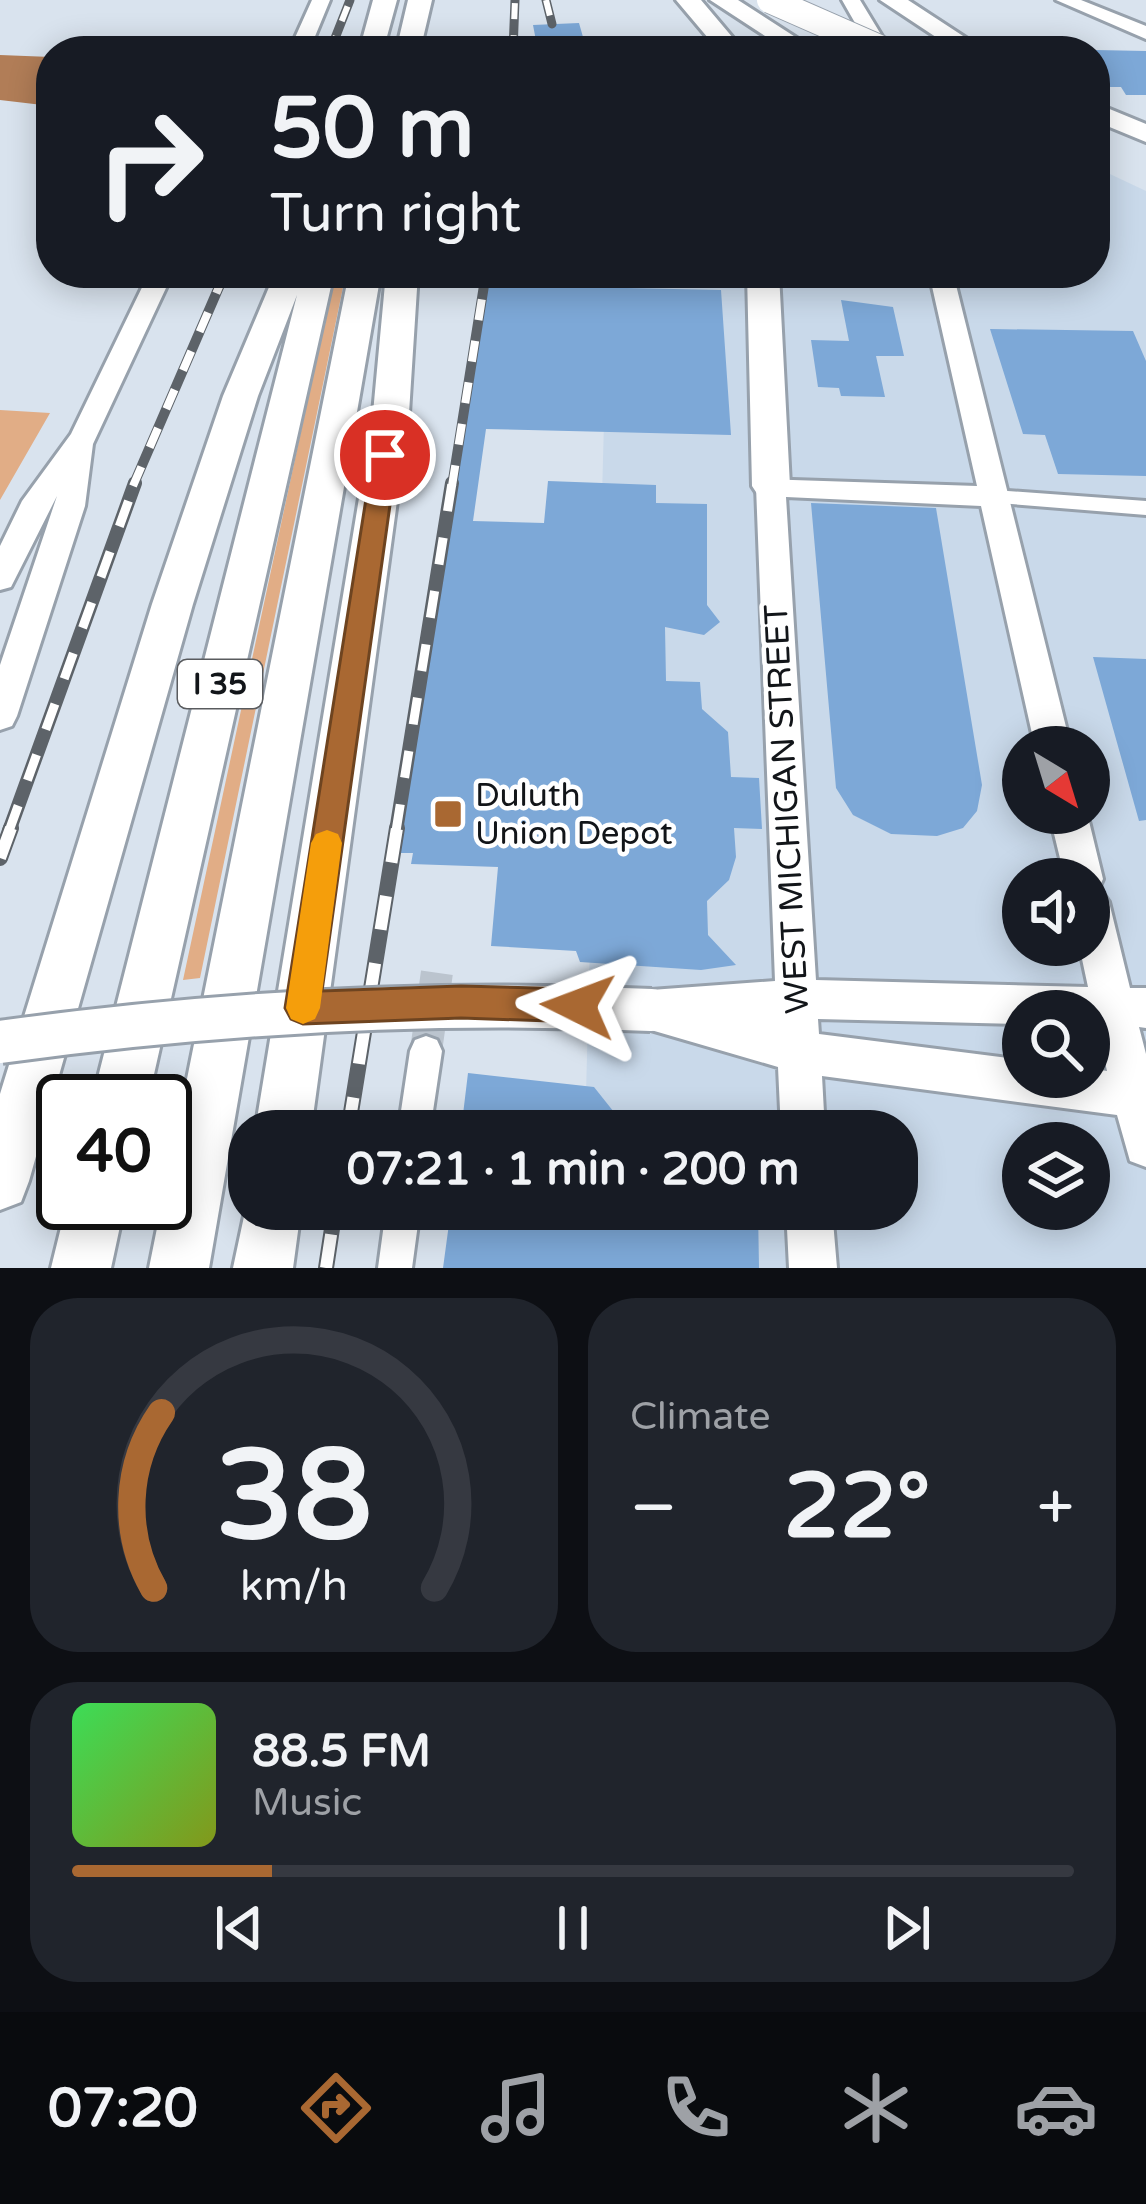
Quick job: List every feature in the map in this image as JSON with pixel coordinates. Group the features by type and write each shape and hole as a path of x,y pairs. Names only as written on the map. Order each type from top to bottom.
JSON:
{"highway":[{"path":"375,36 385,0"},
{"path":"412,36 420,0"},
{"path":"688,0 719,36"},
{"path":"722,0 781,36"},
{"path":"770,0 850,36"},
{"path":"892,0 950,36"},
{"path":"1110,123 1142,148"},
{"path":"1110,144 1142,148"},
{"path":"0,1180 25,1038 229,432 285,288"},
{"name":"I 35","path":"127,1074 314,288"},
{"name":"I 35","path":"179,1268 362,288"},
{"path":"286,1110 391,413 401,288"},
{"path":"764,288 771,486"},
{"path":"81,1268 90,1230"},
{"path":"263,1268 269,1230"}],"street":[{"path":"305,36 321,0"},
{"path":"851,0 874,36"},
{"path":"1065,0 1146,33"},
{"path":"0,579 33,508 84,436 154,288"},
{"path":"945,288 1048,726"},
{"path":"0,716 70,506 84,436"},
{"path":"771,486 1146,508"},
{"name":"WEST MICHIGAN STREET","path":"771,486 802,1110"},
{"path":"1110,957 1129,1006 1146,1145"},
{"path":"25,1038 303,1008 461,1002 651,1010 796,999 1129,1006"},
{"path":"651,1010 798,1052 1140,1097"},
{"path":"417,1110 426,1051"},
{"path":"395,1268 400,1230"},
{"path":"810,1230 813,1268"}],"shaded area":[{"path":"0,55 36,56 36,104 0,100"},
{"path":"1110,174 1146,191 1146,1268 581,1268 582,1230 918,1230 918,1110 586,1110 608,288 1110,288"},
{"path":"332,288 343,288 200,978 183,980"},
{"path":"0,410 50,413 0,500"}],"building":[{"path":"579,23 583,36 535,36 533,25"},
{"path":"1110,50 1146,51 1146,95 1126,95 1121,87 1110,87"},
{"path":"485,288 721,290 731,435 486,429 473,521 544,523 548,481 656,485 656,503 707,504 707,605 720,622 704,635 665,627 666,681 700,682 702,709 728,732 731,777 759,778 762,829 734,828 736,857 729,880 707,901 708,935 736,965 701,970 580,962 576,951 491,946 498,867 411,864 413,853 396,853"},
{"path":"841,300 893,307 904,356 876,356 885,397 841,396 839,388 818,387 811,340 849,341"},
{"path":"990,329 1133,331 1146,361 1146,476 1058,474 1045,435 1023,434"},
{"path":"811,503 936,508 982,785 977,811 963,828 937,836 891,834 853,815 836,788"},
{"path":"1093,657 1146,659 1146,820 1139,821"},
{"path":"468,1073 594,1087 612,1110 464,1110"},
{"path":"448,1230 758,1230 759,1268 443,1268"}],"tunnel":[{"path":"426,1051 437,972"}],"railway":[{"path":"336,36 350,0"},
{"path":"514,36 515,0"},
{"path":"546,0 552,24"},
{"path":"133,486 219,288"},
{"path":"452,486 484,288"},
{"path":"9,831 135,483"},
{"path":"396,831 452,483"},
{"path":"0,858 11,828"},
{"path":"351,1110 397,828"},
{"path":"326,1268 332,1230"}],"slow traffic":[{"path":"303,1008 327,843"}],"place":[{"name":"Duluth Union Depot","path":"448,814"}],"route":[{"path":"385,455 303,1008 461,1002 578,1006"}]}
